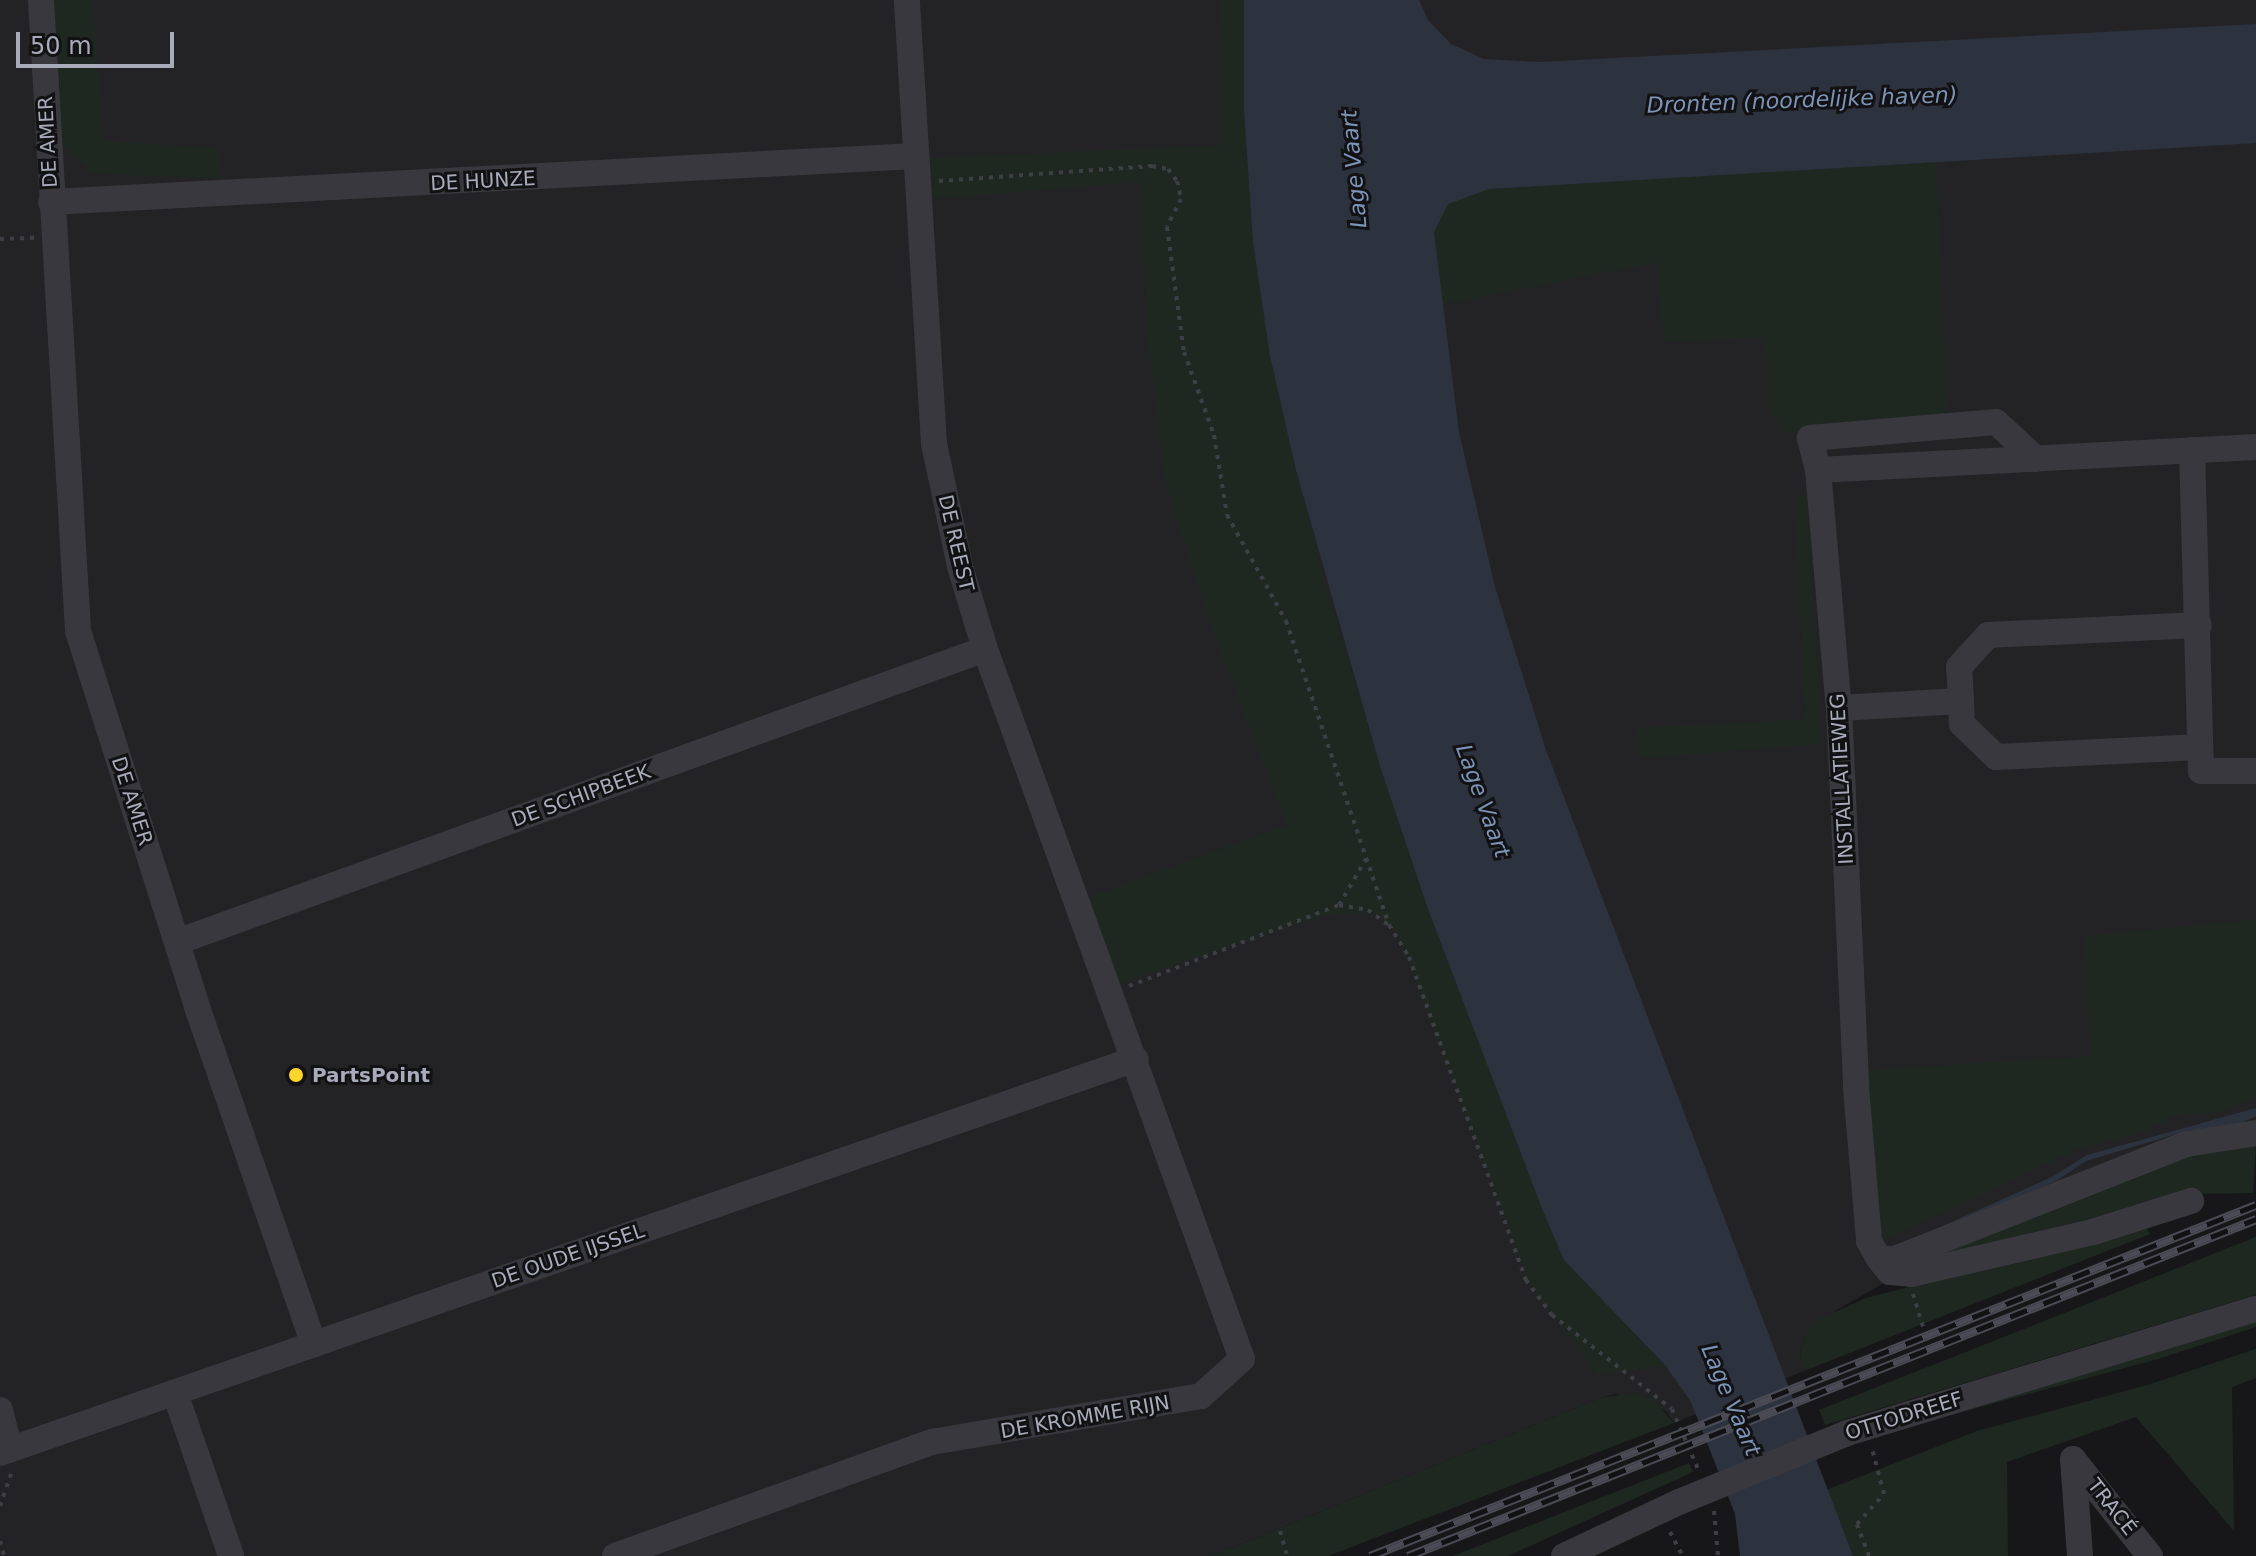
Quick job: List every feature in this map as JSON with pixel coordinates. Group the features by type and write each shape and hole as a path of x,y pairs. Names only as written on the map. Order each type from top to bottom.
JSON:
{"street":[{"name":"DE AMER","path":"41,0 78,631 177,942 314,1344"},
{"name":"DE REEST","path":"907,0 934,444 960,566 985,649 1136,1059"},
{"name":"DE HUNZE","path":"51,202 915,156"},
{"name":"INSTALLATIEWEG","path":"1878,1257 1869,1241 1856,1088 1839,708 1818,470 1810,438 1950,422 1996,422 2036,459"},
{"path":"1818,470 2256,447"},
{"path":"2192,450 2201,771 2256,771"},
{"path":"2199,625 1988,635 1959,667 1962,724 1996,757 2200,747"},
{"name":"DE SCHIPBEEK","path":"177,942 985,649"},
{"path":"1839,708 1961,701"},
{"name":"DE OUDE IJSSEL","path":"5,1451 1136,1059"},
{"name":"DE KROMME RIJN","path":"615,1556 932,1442 1201,1396 1242,1359 1136,1059"},
{"path":"1878,1257 1892,1260 1932,1246 2186,1144 2256,1133"},
{"path":"1878,1257 1890,1272 1911,1274 2093,1232 2191,1201"},
{"name":"OTTODREEF","path":"1564,1556 1679,1502 1859,1438 2256,1309"},
{"path":"175,1393 231,1556"},
{"path":"0,1410 5,1451"},
{"name":"TRACÉ","path":"2080,1556 2073,1459 2150,1556"}],"path":[{"path":"917,182 1152,166 1168,169 1177,181 1181,199 1167,227 1184,352 1214,435 1227,515 1286,621 1389,925 1409,957 1526,1280 1552,1315 1672,1409 1699,1472"},
{"path":"0,239 53,237"},
{"path":"1339,905 1366,858"},
{"path":"1111,993 1339,905 1368,910 1389,925"},
{"path":"1910,1286 1923,1326"},
{"path":"1859,1438 1884,1494 1857,1524 1869,1556"},
{"path":"0,1506 12,1469 5,1451"},
{"path":"1709,1497 1720,1539 1718,1556"},
{"path":"1667,1526 1683,1556"},
{"path":"1280,1531 1287,1556"},
{"path":"0,1541 4,1556"}],"shaded area":[{"path":"0,0 2256,0 2256,1145 1922,1261 1837,1310 1805,1335 1800,1355 1804,1371 1674,1423 1666,1411 1616,1394 1603,1397 1212,1556 0,1556"},
{"path":"54,0 93,0 103,141 217,148 221,178 93,174 63,145"},
{"path":"1222,0 1244,0 1244,111 1253,242 1270,356 1324,579 1380,766 1428,909 1564,1260 1666,1366 1597,1374 1530,1284 1397,932 1372,912 1326,915 1119,984 1087,898 1287,825 1208,616 1166,482 1147,327 1142,182 931,199 929,158 1223,145"},
{"path":"1936,162 1947,425 1788,434 1769,409 1769,362 1761,337 1664,342 1658,262 1440,305 1434,232 1448,204 1464,195 1489,189"},
{"path":"1807,495 1822,744 1642,758 1636,728 1806,719 1795,496"},
{"path":"2256,919 2256,1097 2220,1112 2181,1114 2137,1134 2079,1149 1880,1242 1867,1070 2091,1056 2085,936"},
{"path":"2256,1145 2253,1193 2190,1194 2161,1206 1922,1261 2194,1154"},
{"path":"2146,1227 2150,1234 1804,1371 1800,1356 1805,1335 1817,1320 1866,1298"},
{"path":"2256,1237 2256,1295 1825,1425 1819,1410"},
{"path":"2256,1321 2256,1327 2158,1359 1936,1419"},
{"path":"2256,1349 2256,1378 2232,1387 2234,1531 2136,1417 2007,1462 2008,1556 1853,1556 1826,1490 1977,1431 2151,1384"},
{"path":"1636,1393 1653,1399 1674,1423 1328,1556 1212,1556 1603,1397"},
{"path":"1689,1463 1693,1472 1508,1556 1453,1556"}],"water":[{"path":"1244,0 1419,0 1428,20 1451,44 1484,59 1539,62 2256,24 2256,143 1489,189 1448,204 1434,232 1459,432 1495,587 1546,750 1853,1556 1740,1556 1735,1514 1691,1402 1666,1366 1564,1260 1543,1211 1428,909 1380,766 1296,470 1270,356 1253,242 1244,111"},
{"path":"2256,1108 2256,1116 2237,1125 2186,1131 2086,1161 2056,1181 1896,1247 2052,1177 2087,1155"}],"railway":[{"path":"1370,1556 2256,1205"},
{"path":"1408,1556 2256,1219"}],"place":[{"name":"PartsPoint","path":"296,1075"}],"water label":[{"name":"Dronten (noordelijke haven)","path":"1802,100"},
{"name":"Lage Vaart","path":"1354,169"},
{"name":"Lage Vaart","path":"1483,801"},
{"name":"Lage Vaart","path":"1731,1400"}]}
